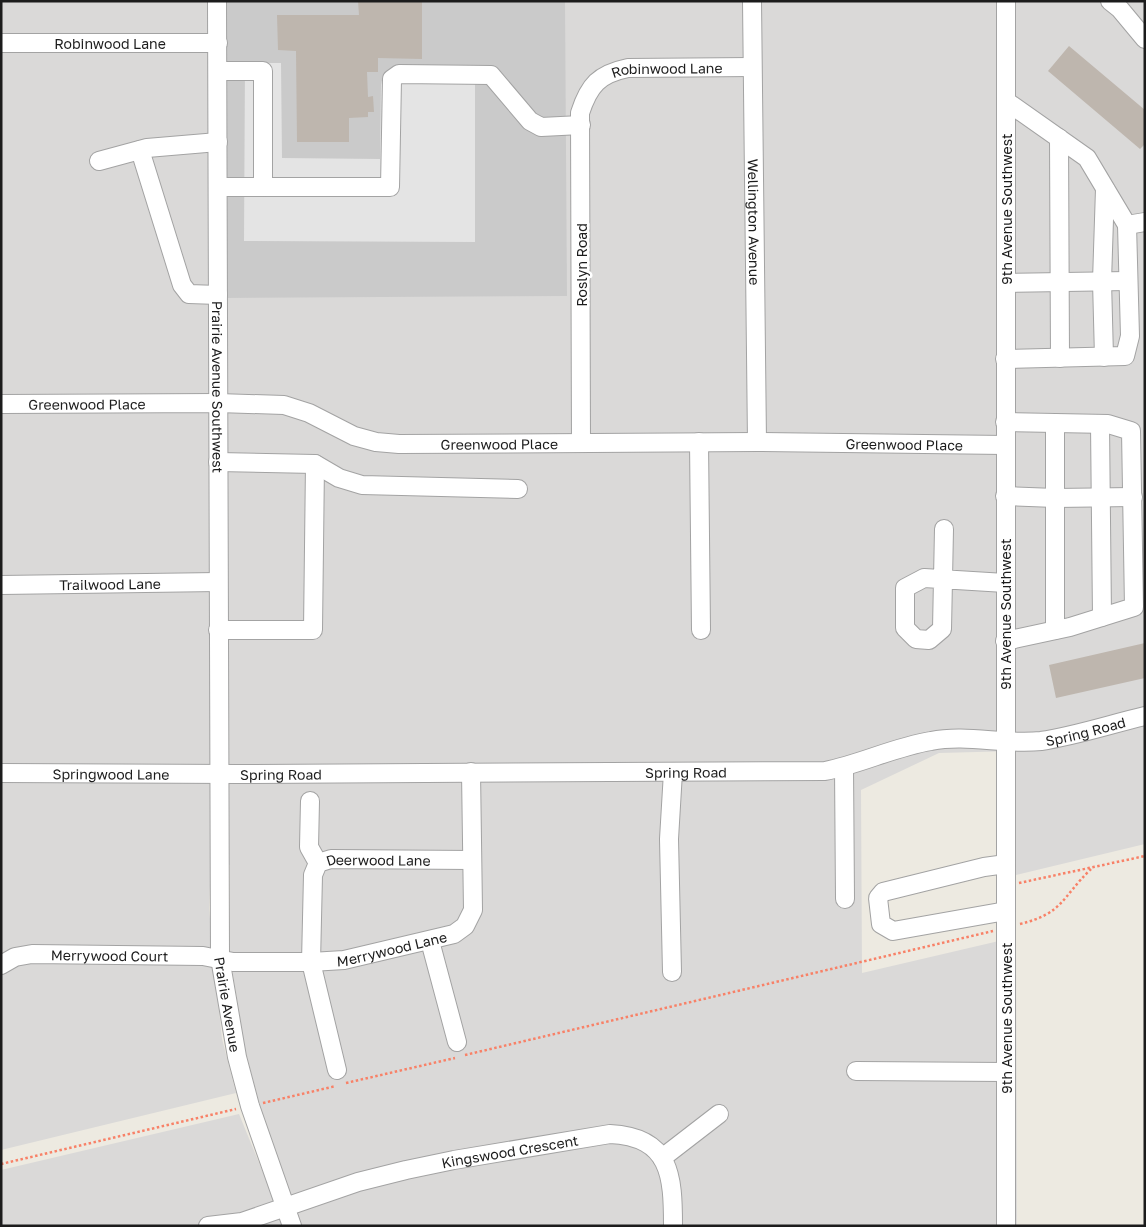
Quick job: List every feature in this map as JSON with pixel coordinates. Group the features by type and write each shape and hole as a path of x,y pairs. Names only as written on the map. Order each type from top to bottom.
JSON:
{"street":[{"name":"Prairie Avenue Southwest","path":"218,1 218,630 220,774"},
{"name":"Wellington Avenue","path":"752,1 757,442"},
{"name":"9th Avenue Southwest","path":"1006,1 1006,1226"},
{"path":"1110,1 1120,9 1145,39"},
{"name":"Robinwood Lane","path":"1,43 218,43"},
{"name":"Robinwood Lane","path":"588,90 599,79 612,71 628,68 752,67"},
{"path":"218,71 263,71 263,187"},
{"path":"218,187 390,187 392,79 399,74 491,75 530,120 542,127 581,125"},
{"name":"Roslyn Road","path":"581,442 580,113 588,90"},
{"path":"1005,359 1125,356 1130,336 1127,225 1087,158 1006,100"},
{"path":"1059,138 1060,358"},
{"path":"99,161 140,150 218,142"},
{"path":"140,150 182,285 189,294 218,295"},
{"path":"1104,357 1102,281 1105,189"},
{"path":"1127,225 1145,222"},
{"path":"1006,283 1128,280"},
{"name":"Greenwood Place","path":"1,404 218,403 284,405 309,413 354,436 376,442 757,442 1005,445"},
{"path":"1005,422 1100,424 1132,431 1134,607 1055,630 1005,641"},
{"path":"1055,423 1055,630"},
{"path":"1100,424 1102,617"},
{"path":"699,442 701,630"},
{"path":"218,462 315,464 339,478 362,485 518,490"},
{"path":"218,630 313,630 315,464"},
{"path":"1005,496 1101,498 1132,496"},
{"path":"944,529 944,579 1005,583"},
{"name":"Trailwood Lane","path":"1,585 218,582"},
{"name":"Spring Road","path":"220,774 806,771 844,767 905,747 932,741 958,738 1041,741 1145,716"},
{"path":"844,767 845,900"},
{"name":"Merrywood Lane","path":"220,958 233,962 344,960 430,941 454,934 465,926 473,910 471,772"},
{"path":"672,972 669,839 673,772"},
{"name":"Springwood Lane","path":"1,773 220,774"},
{"name":"Prairie Avenue","path":"220,774 220,958 237,1058 250,1106 292,1226"},
{"path":"310,801 309,847 318,863"},
{"name":"Deerwood Lane","path":"337,1070 311,962 312,875 318,863 331,859 472,860"},
{"path":"1006,864 984,867 883,892 878,898 881,924 893,931 1006,919"},
{"path":"430,941 457,1042"},
{"name":"Merrywood Court","path":"1,966 15,957 32,954 204,956 220,958"},
{"path":"856,1071 1006,1072"},
{"path":"662,1158 719,1114"},
{"name":"Kingswood Crescent","path":"208,1226 242,1222 358,1182 406,1170 454,1160 610,1134 627,1135 643,1140 662,1158 670,1175 673,1188 673,1226"}],"path":[{"path":"1006,886 1145,856"},
{"path":"1,1164 250,1106 1006,919 1039,920 1054,912 1090,869"}],"shaded area":[{"path":"1,1 1145,1 1145,844 1016,875 1015,751 939,753 861,790 862,973 1016,937 1017,1226 301,1226 262,1113 245,1049 230,956 230,865 211,863 209,909 222,1039 236,1093 1,1150"},
{"path":"222,1 565,1 567,296 224,298"},
{"path":"245,63 281,63 282,158 380,159 381,85 383,75 387,73 475,68 475,242 244,241"},
{"path":"239,1114 285,1226 1,1226 1,1170"}],"building":[{"path":"358,1 422,1 422,59 378,58 378,72 367,72 368,97 373,96 374,112 368,112 368,117 349,118 349,142 297,142 296,51 278,50 277,15 359,15"},
{"path":"1069,46 1145,110 1145,144 1140,149 1048,71"},
{"path":"1145,643 1145,678 1056,698 1049,665"}]}
